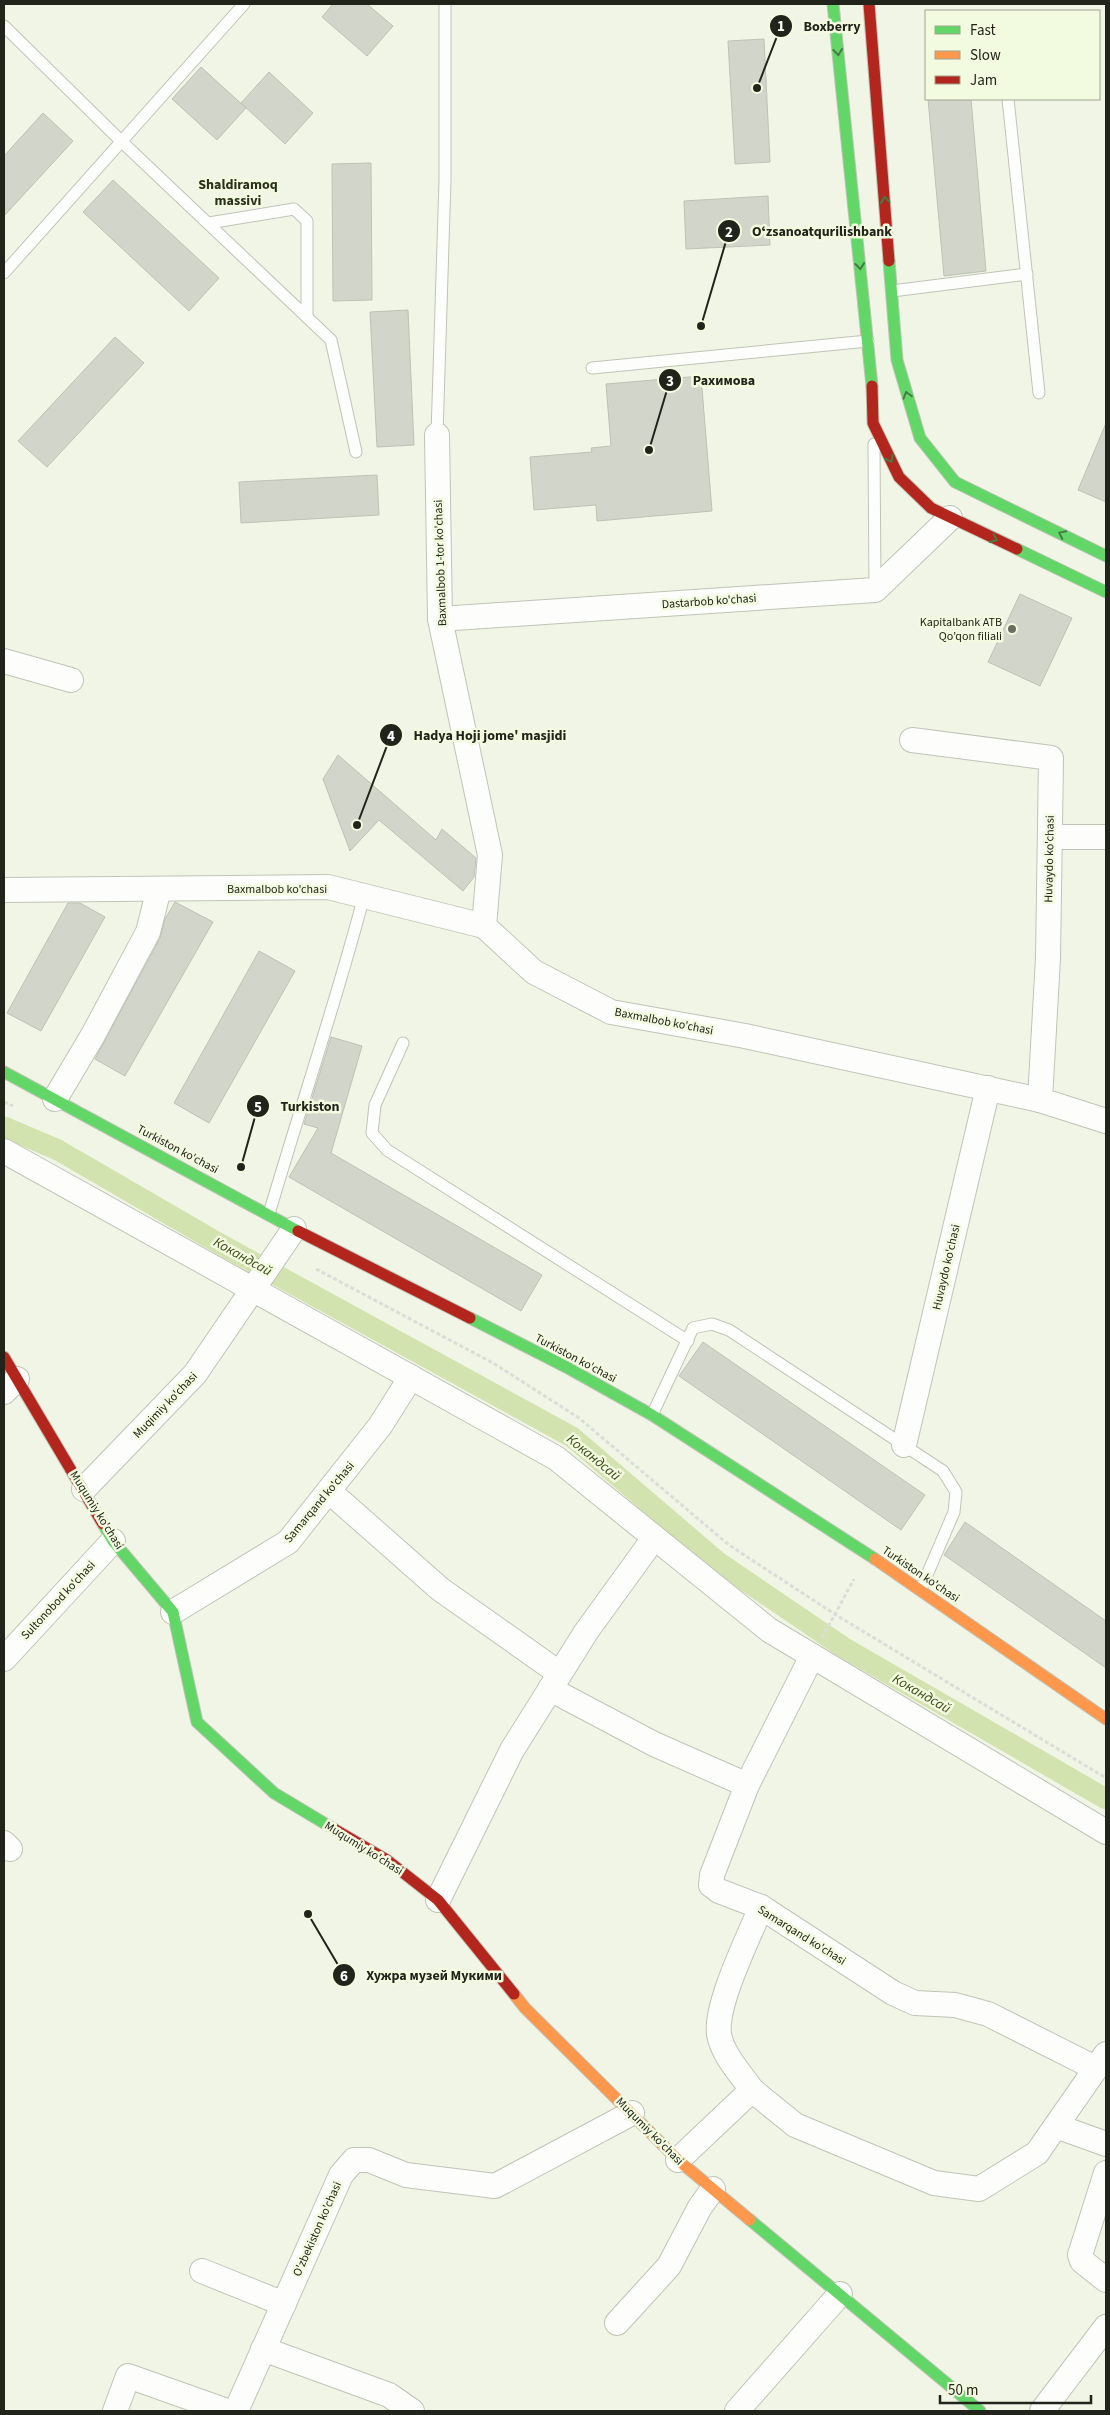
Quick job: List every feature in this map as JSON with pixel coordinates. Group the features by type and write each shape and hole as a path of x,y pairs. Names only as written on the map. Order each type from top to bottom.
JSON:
{"main road":[{"path":"833,4 868,341 873,423 899,477 931,508 1106,592"},
{"path":"869,4 897,360 920,438 955,482 1106,555"},
{"name":"Turkiston ko'chasi","path":"4,1072 294,1229 568,1368 652,1415 920,1589 1106,1719"},
{"name":"Muqumiy ko'chasi","path":"4,1357 10,1386 84,1489 113,1541 173,1612 197,1722 274,1793 387,1860 438,1900 526,2008 678,2160 980,2411"}],"street":[{"name":"Baxmalbob 1-tor ko'chasi","path":"438,435 440,619 490,855 484,926"},
{"path":"875,590 950,518"},
{"name":"Dastarbob ko'chasi","path":"440,619 875,590"},
{"path":"4,661 72,680"},
{"name":"Huvaydo ko'chasi","path":"912,740 1051,758 1048,958 1040,1100"},
{"path":"1050,837 1106,837"},
{"name":"Baxmalbob ko'chasi","path":"4,890 328,887 484,926 534,972 611,1012 745,1036 988,1088 1040,1100 1106,1121"},
{"path":"55,1099 148,932 159,889"},
{"name":"Huvaydo ko'chasi","path":"904,1445 988,1088"},
{"path":"4,1151 556,1458 770,1630 1106,1832"},
{"name":"Muqimiy ko'chasi","path":"84,1489 195,1374 294,1229"},
{"name":"Samarqand ko'chasi","path":"173,1612 288,1542 330,1492 380,1426 411,1377"},
{"path":"330,1492 440,1589 554,1681 654,1744 747,1785"},
{"path":"438,1900 512,1750 586,1632 654,1538"},
{"name":"Sultonobod ko'chasi","path":"4,1659 113,1541"},
{"name":"Samarqand ko'chasi","path":"812,1656 747,1785 712,1875 711,1885 718,1891 761,1907 893,1993 915,2003 955,2005 988,2014 1100,2061"},
{"path":"761,1907 722,2004 719,2034 729,2057 752,2090 795,2125 934,2183 980,2188 1037,2153 1100,2061"},
{"path":"678,2160 752,2090"},
{"name":"O'zbekiston ko'chasi","path":"236,2411 342,2175 354,2160 369,2160 406,2175 495,2186 632,2114"},
{"path":"1056,2126 1106,2144"},
{"path":"1106,2173 1080,2255 1082,2261 1106,2280"},
{"path":"617,2323 669,2266 700,2207 713,2189"},
{"path":"202,2271 284,2304"},
{"path":"736,2411 840,2294"},
{"path":"1042,2411 1106,2327"},
{"path":"263,2349 389,2395 412,2411"},
{"path":"115,2411 128,2376 227,2411"}],"lane":[{"path":"4,273 244,4"},
{"path":"438,435 445,180 445,4"},
{"path":"4,26 121,141 331,340 356,452"},
{"path":"1008,100 1040,393"},
{"path":"208,223 294,209 300,213 307,221 307,317"},
{"path":"892,290 1027,274"},
{"path":"592,368 868,341"},
{"path":"873,423 875,590"},
{"path":"269,1214 302,1099 347,962 364,896"},
{"path":"403,1043 376,1105 374,1114 372,1133 387,1150 688,1341"},
{"path":"652,1415 693,1328 712,1324 729,1330 943,1471 956,1492 954,1512 920,1589"}],"path":[{"path":"312,1267 493,1363 578,1418 729,1545 836,1615 1106,1778"},
{"path":"836,1615 854,1579"}],"building":[{"path":"333,4 367,4 393,26 367,56 322,17"},
{"path":"764,39 770,162 735,164 728,41"},
{"path":"201,67 246,108 217,140 172,99"},
{"path":"269,72 313,113 285,144 241,103"},
{"path":"928,100 971,100 986,271 944,276"},
{"path":"43,113 73,141 4,216 4,156"},
{"path":"371,163 372,300 333,301 332,164"},
{"path":"113,180 219,278 189,311 83,212"},
{"path":"768,196 770,245 686,249 684,201"},
{"path":"408,310 414,445 377,447 370,312"},
{"path":"115,337 144,363 47,467 18,441"},
{"path":"701,376 712,511 597,521 596,505 534,510 530,457 592,452 591,448 611,446 606,384"},
{"path":"1106,423 1106,502 1078,490"},
{"path":"377,475 379,515 241,523 239,482"},
{"path":"1020,594 1072,618 1040,686 988,662"},
{"path":"338,755 436,840 442,829 476,858 474,877 463,891 379,820 350,851 323,779"},
{"path":"175,902 213,922 125,1076 95,1059 160,938 165,919"},
{"path":"68,903 80,903 105,917 41,1031 7,1013"},
{"path":"259,951 295,971 209,1123 174,1103"},
{"path":"331,1037 362,1046 331,1153 542,1275 521,1311 289,1177 318,1128 304,1124"},
{"path":"703,1342 925,1495 901,1530 679,1376"},
{"path":"965,1522 1106,1621 1106,1668 944,1555"}],"waterway":[{"name":"Кокандсай","path":"4,1127 58,1150 220,1244 572,1437 718,1562 843,1647 1106,1799"}],"traffic: fast":[{"path":"833,4 872,386"},
{"path":"889,261 897,360 920,438 955,482 1106,556"},
{"path":"1017,549 1106,592"},
{"path":"4,1072 298,1231"},
{"path":"470,1318 568,1368 652,1415 875,1559"},
{"path":"103,1524 113,1541 173,1612 197,1722 274,1793 334,1829"},
{"path":"750,2220 980,2411"}],"traffic: slow":[{"path":"875,1559 1106,1719"},
{"path":"514,1994 525,2008 678,2160 750,2220"}],"traffic: jam":[{"path":"869,4 889,261"},
{"path":"872,386 873,423 899,477 931,508 1017,549"},
{"path":"298,1231 470,1318"},
{"path":"4,1357 103,1524"},
{"path":"334,1829 387,1860 438,1900 514,1994"}],"place":[{"name":"Boxberry","path":"757,88"},
{"name":"Oʻzsanoatqurilishbank","path":"701,326"},
{"name":"Рахимова","path":"649,450"},
{"name":"Kapitalbank ATB Qo’qon filiali","path":"1012,629"},
{"name":"Hadya Hoji jome' masjidi","path":"357,825"},
{"name":"Turkiston","path":"241,1167"},
{"name":"Хужра музей Мукими","path":"308,1914"}],"district":[{"name":"Shaldiramoq massivi","path":"238,192"}]}
